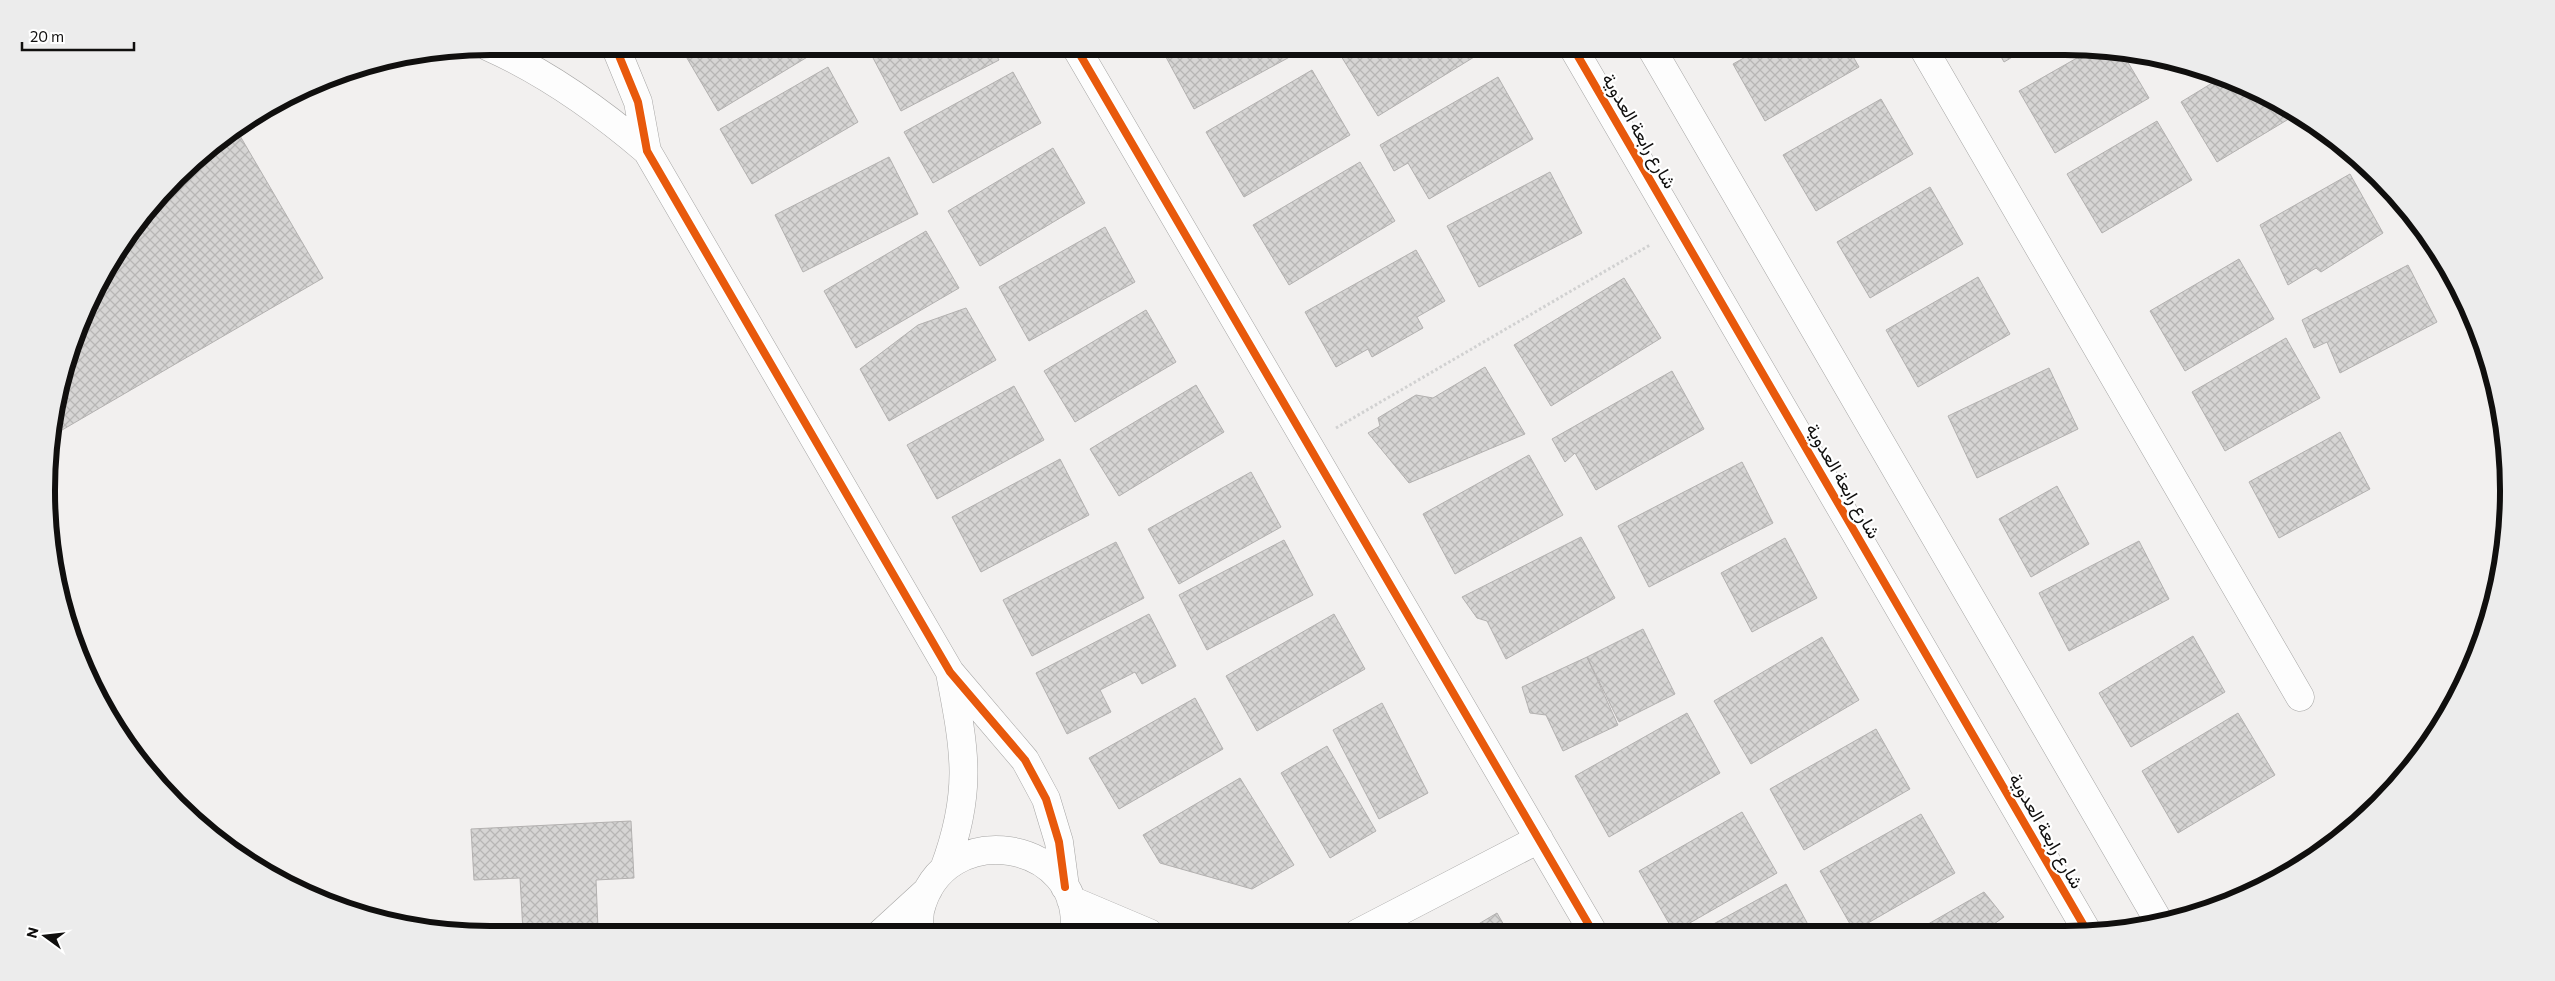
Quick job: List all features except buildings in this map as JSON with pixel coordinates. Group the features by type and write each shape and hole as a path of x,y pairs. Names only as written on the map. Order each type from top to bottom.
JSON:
{"street":[{"path":"505,55 574,94 610,119 647,151 950,672 1025,760 1046,799 1059,842 1076,926"},
{"path":"619,55 638,102 647,151"},
{"path":"1080,55 1589,926"},
{"name":"شارع رابعة العدوية","path":"1577,55 2084,925"},
{"path":"1655,55 2156,916"},
{"path":"1927,55 2300,698"},
{"path":"919,926 920,912 956,837 963,804 965,771 962,737 950,672"},
{"path":"1371,926 1538,839"},
{"path":"888,926 936,879 971,854 986,849 1009,849 1031,856 1050,869 1068,894 1134,926"}],"path":[{"path":"1307,444 1679,229"}],"cycle path":[{"path":"619,55 638,102 647,151 950,672 1025,760 1046,799 1059,842 1065,887"},
{"path":"1080,55 1589,926"},
{"path":"1577,55 2084,925"}]}
